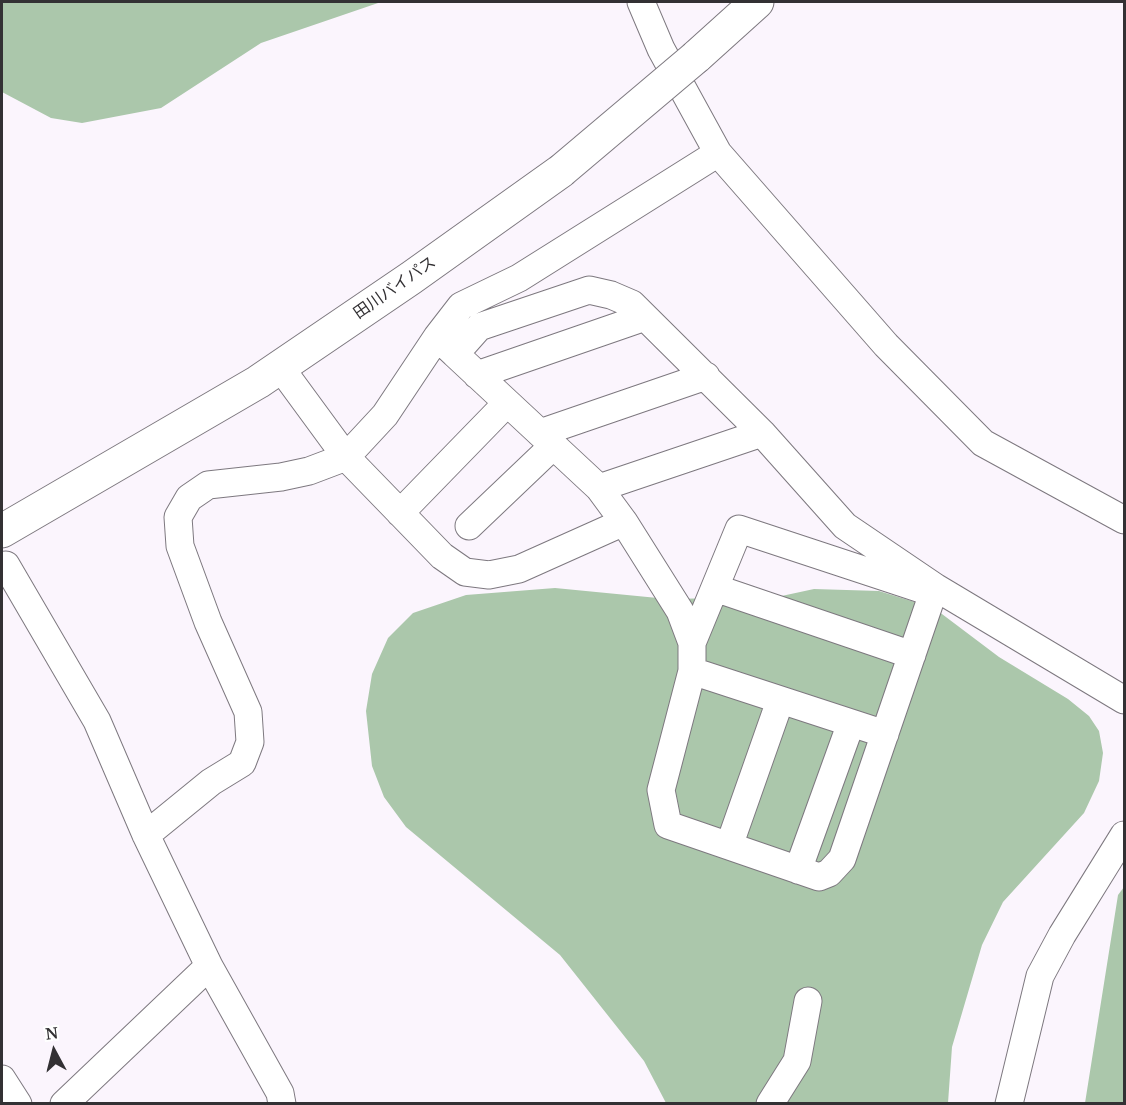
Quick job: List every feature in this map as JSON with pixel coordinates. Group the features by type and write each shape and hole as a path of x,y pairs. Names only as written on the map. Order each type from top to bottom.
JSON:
{"highway":[{"name":"田川バイパス","path":"2,531 258,382 411,278 561,171 696,57 757,2"}],"street":[{"path":"641,2 661,49 718,153 886,345 983,443 1125,520"},
{"path":"446,346 461,306 519,278 718,153"},
{"path":"146,835 211,782 242,763 250,742 248,712 214,639 180,546 178,517 189,498 208,485 281,477 309,471 346,457 446,346 479,327 589,290 611,295 632,304 762,433 845,526 934,590 1125,700"},
{"path":"477,375 645,317"},
{"path":"446,346 600,488 680,611 692,643 692,671 661,790 668,825 819,877 829,873 842,859 934,590"},
{"path":"280,367 346,457 442,556 465,572 489,576 519,569 624,522"},
{"path":"469,526 547,439 706,376"},
{"path":"400,513 507,403"},
{"path":"600,488 762,433"},
{"path":"692,643 739,529 934,590"},
{"path":"6,565 98,721 146,835 209,966 280,1093 282,1104"},
{"path":"715,588 912,655"},
{"path":"692,671 885,735"},
{"path":"729,846 780,700"},
{"path":"798,870 851,723"},
{"path":"1009,1104 1040,976 1062,935 1125,835"},
{"path":"64,1104 209,966"},
{"path":"770,1104 797,1061 808,1001"},
{"path":"2,1079 18,1104"}],"green space":[{"path":"2,2 381,2 261,43 161,108 82,123 51,118 2,92"},
{"path":"555,588 668,599 777,597 814,589 879,591 934,608 999,657 1068,699 1089,716 1099,731 1103,753 1099,781 1084,813 1003,902 982,945 952,1047 948,1103 666,1103 644,1061 560,955 406,827 384,797 372,766 366,711 372,674 388,638 413,613 466,595"},
{"path":"1124,887 1124,1103 1085,1103 1118,895"}]}
